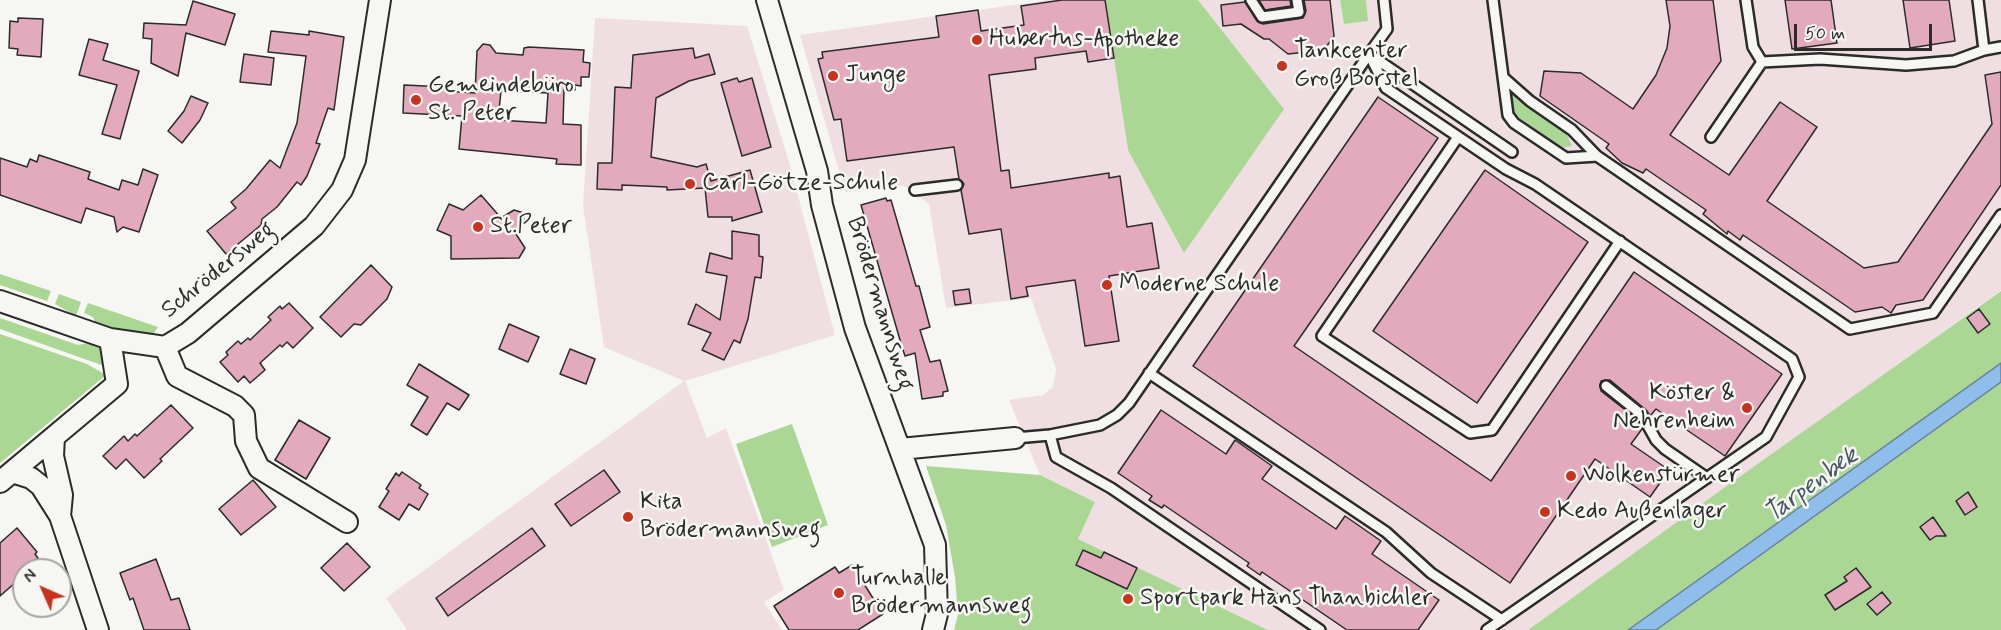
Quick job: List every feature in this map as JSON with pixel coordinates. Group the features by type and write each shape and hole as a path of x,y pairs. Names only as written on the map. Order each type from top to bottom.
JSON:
{"street":[{"name":"Schrödersweg","path":"0,301 110,339 165,347 188,333 314,226 342,190 355,160 380,0"},
{"name":"Brödermannsweg","path":"767,0 817,171 822,204 855,328 935,545 937,614 933,630"},
{"path":"6,477 117,384 110,339"},
{"path":"165,347 177,376 235,406 244,415 246,441 259,468 347,522"},
{"path":"54,437 53,456 62,495 60,516"},
{"path":"900,449 1016,438"},
{"path":"6,477 31,478 41,486 60,516 99,630"}],"lane":[{"path":"1251,0 1262,17 1299,12 1297,0"},
{"path":"1016,438 1050,435 1101,425 1117,415 1149,373 1387,29 1384,0"},
{"path":"1493,0 1508,115 1514,123 1566,158 1597,156"},
{"path":"1746,0 1753,47 1762,62"},
{"path":"1978,0 1983,50"},
{"path":"1762,62 1820,59 1906,65 1954,61 1983,50 2001,47"},
{"path":"1369,54 1386,88 1506,168 1535,184 1792,359 1799,377 1766,437 1487,630"},
{"path":"1369,54 1512,152"},
{"path":"1711,137 1762,62"},
{"path":"1504,78 1530,101 1572,130 1597,156 1850,329 1933,313 2001,216"},
{"path":"1458,137 1322,336 1470,433 1492,430 1620,241"},
{"path":"915,190 957,185"},
{"path":"1149,373 1386,532 1431,573 1502,620"},
{"path":"1606,386 1642,415 1660,445 1707,478"},
{"path":"1050,435 1056,457 1111,488 1320,630"}],"shaded area":[{"path":"1049,0 1105,0 1128,150 1132,153 1284,109 1198,0 1340,0 1344,23 1368,21 1366,0 2001,0 2001,290 1528,630 1268,630 1078,539 1095,502 1040,475 1009,400 1043,395 1053,387 1056,369 1031,298 946,308 929,204 904,186 845,192 800,35"},
{"path":"595,18 747,26 789,162 835,335 685,381 707,438 726,428 784,590 764,602 782,630 407,630 386,598 684,381 604,347 583,206"}],"green space":[{"path":"1105,0 1198,0 1284,109 1184,253 1128,150"},
{"path":"1340,0 1366,0 1368,21 1344,24"},
{"path":"1511,92 1564,129 1572,146 1561,148 1517,116 1512,107"},
{"path":"0,274 51,291 47,301 0,285"},
{"path":"2001,291 2001,630 1528,630 1728,485"},
{"path":"59,294 81,302 76,316 55,304"},
{"path":"88,303 158,327 151,338 97,326 93,317 84,313"},
{"path":"0,318 78,345 98,341 108,359 107,367 0,329"},
{"path":"0,334 87,364 106,375 0,463"},
{"path":"792,424 828,525 772,547 736,444"},
{"path":"926,466 1040,475 1095,502 1078,539 1268,630 954,630 958,615 955,577 946,525"}],"water":[{"path":"2001,363 2001,382 1656,630 1628,630"}],"building":[{"path":"1062,0 1105,0 1114,58 1088,62 1086,51 1035,58 1036,69 989,75 1001,171 1009,170 1011,188 1109,173 1109,178 1120,176 1127,227 1152,223 1159,268 1109,276 1119,341 1085,346 1075,280 1026,287 1028,296 1011,299 1001,229 969,234 961,190 964,184 959,179 954,147 847,161 841,119 834,120 818,59 823,58 822,52 939,37 936,16 978,10 981,31 1024,25 1021,6"},
{"path":"1259,0 1290,0 1291,6 1265,10"},
{"path":"1304,0 1330,0 1334,36 1324,50 1288,54 1269,39 1264,39 1241,24 1223,26 1221,5 1245,2 1257,21 1263,24 1303,18 1306,11"},
{"path":"1666,0 1713,0 1721,61 1670,135 1729,175 1780,102 1817,127 1767,201 1864,268 1898,262 1992,124 1985,75 2001,72 2001,185 1923,300 1896,305 1891,313 1882,307 1855,312 1743,235 1740,240 1728,231 1727,234 1703,214 1706,210 1646,169 1643,173 1622,163 1606,148 1609,144 1540,96 1544,71 1581,73 1633,109 1656,75 1667,48 1670,26"},
{"path":"1785,0 1831,0 1837,43 1792,49"},
{"path":"1903,0 1949,0 1955,41 1910,48"},
{"path":"193,1 235,14 225,45 186,33 178,76 151,63 152,39 143,38 144,23 186,25"},
{"path":"18,18 43,19 41,57 17,55 18,49 9,48 10,21 18,22"},
{"path":"271,31 309,35 309,31 344,37 334,110 328,108 316,143 320,144 301,185 297,182 277,207 262,219 261,225 226,254 207,231 236,208 231,202 246,189 270,160 280,168 297,123 306,56 268,52"},
{"path":"89,39 108,44 103,60 139,71 120,139 102,134 117,85 79,75"},
{"path":"483,44 490,45 496,53 523,55 524,48 529,47 584,50 583,62 590,63 589,77 581,77 581,86 575,85 575,90 564,89 563,124 581,125 581,165 556,164 557,159 459,149 462,116 403,113 404,85 446,87 446,91 475,93 477,51","holes":["501,91 548,93 546,123 498,120"]},
{"path":"693,48 695,58 709,54 715,74 689,81 656,98 651,157 697,167 706,164 711,181 750,170 762,212 732,221 732,217 708,217 705,188 667,190 667,187 622,185 622,190 597,189 598,163 612,163 615,87 631,88 633,55"},
{"path":"244,54 274,58 271,85 240,82"},
{"path":"737,78 739,82 752,78 771,147 742,156 721,83"},
{"path":"191,96 208,103 200,120 182,143 168,131 184,111"},
{"path":"1378,97 1438,138 1294,346 1491,481 1634,272 1782,374 1725,456 1656,409 1650,416 1610,380 1601,381 1601,391 1637,419 1642,429 1631,444 1669,470 1650,497 1595,459 1510,583 1193,366"},
{"path":"39,155 90,172 88,179 119,190 122,180 138,185 143,169 158,175 139,232 123,227 117,232 114,217 86,208 81,223 0,195 0,158 27,167 30,159 37,162"},
{"path":"1485,170 1588,242 1477,403 1373,331"},
{"name":"St.Peter","path":"481,195 501,218 514,210 524,213 524,221 516,234 525,248 519,258 451,259 451,236 437,230 449,204 463,210"},
{"path":"886,198 887,201 891,200 916,286 919,286 930,327 920,330 930,362 940,360 948,391 943,392 943,396 922,399 915,353 905,356 861,205"},
{"path":"732,231 759,235 759,256 763,257 761,278 755,277 748,319 740,343 734,340 724,360 702,350 711,333 688,324 696,304 720,320 727,276 706,272 710,253 732,259"},
{"path":"371,265 392,287 387,299 361,325 354,324 341,337 320,317"},
{"path":"969,289 971,303 955,305 953,291"},
{"path":"289,303 313,328 293,348 287,342 282,347 280,345 260,363 265,370 250,383 244,376 238,382 220,362 228,355 226,352 238,341 241,344 248,338 250,340 271,320 268,317 280,306 282,309"},
{"path":"1979,309 1990,324 1978,333 1967,318"},
{"path":"509,324 539,337 528,362 499,349"},
{"path":"570,349 595,359 586,384 560,374"},
{"path":"419,364 469,395 459,410 447,403 427,435 411,425 428,397 407,385"},
{"path":"171,405 193,428 160,459 162,461 144,478 126,459 116,469 103,456 124,436 128,441 135,434 137,436"},
{"path":"1161,410 1226,454 1235,440 1272,466 1262,479 1336,529 1345,516 1381,541 1372,554 1439,600 1418,630 1347,630 1262,572 1260,575 1247,566 1249,563 1164,505 1162,508 1149,500 1152,496 1118,473"},
{"path":"299,420 330,438 306,479 275,460"},
{"path":"604,470 620,492 571,526 555,504"},
{"path":"402,472 421,485 419,488 428,494 419,510 409,504 399,520 379,507 396,473 399,476"},
{"path":"253,480 276,507 241,535 219,509"},
{"path":"1968,492 1977,507 1965,515 1956,501"},
{"path":"1933,517 1946,536 1936,536 1930,540 1920,527"},
{"path":"17,528 37,552 35,554 38,558 12,558 12,586 0,596 0,543"},
{"path":"532,528 545,546 448,616 436,598"},
{"path":"347,543 370,567 344,591 321,568"},
{"path":"1083,550 1101,558 1104,552 1137,568 1127,589 1076,565"},
{"path":"156,559 171,600 179,598 190,630 144,630 133,598 130,600 120,573"},
{"name":"Turnhalle Brödermannsweg","path":"852,565 883,614 858,630 789,630 774,606 835,567 839,573"},
{"path":"1856,568 1871,587 1835,610 1825,595 1847,581 1844,577"},
{"path":"1882,592 1891,603 1877,615 1867,604"}],"place":[{"name":"Hubertus-Apotheke","path":"977,40"},
{"name":"Tankcenter Groß Borstel","path":"1282,66"},
{"name":"Junge","path":"833,76"},
{"name":"Gemeindebüro St. Peter","path":"416,100"},
{"name":"Carl-Götze-Schule","path":"690,184"},
{"name":"St.Peter","path":"478,227"},
{"name":"Moderne Schule","path":"1107,285"},
{"name":"Köster & Nehrenheim","path":"1747,408"},
{"name":"Wolkenstürmer","path":"1571,476"},
{"name":"Kedo Außenlager","path":"1545,512"},
{"name":"Kita Brödermannsweg","path":"628,517"},
{"name":"Turnhalle Brödermannsweg","path":"839,593"},
{"name":"Sportpark Hans Thanbichler","path":"1128,599"}],"water label":[{"name":"Tarpenbek","path":"1812,486"}]}
